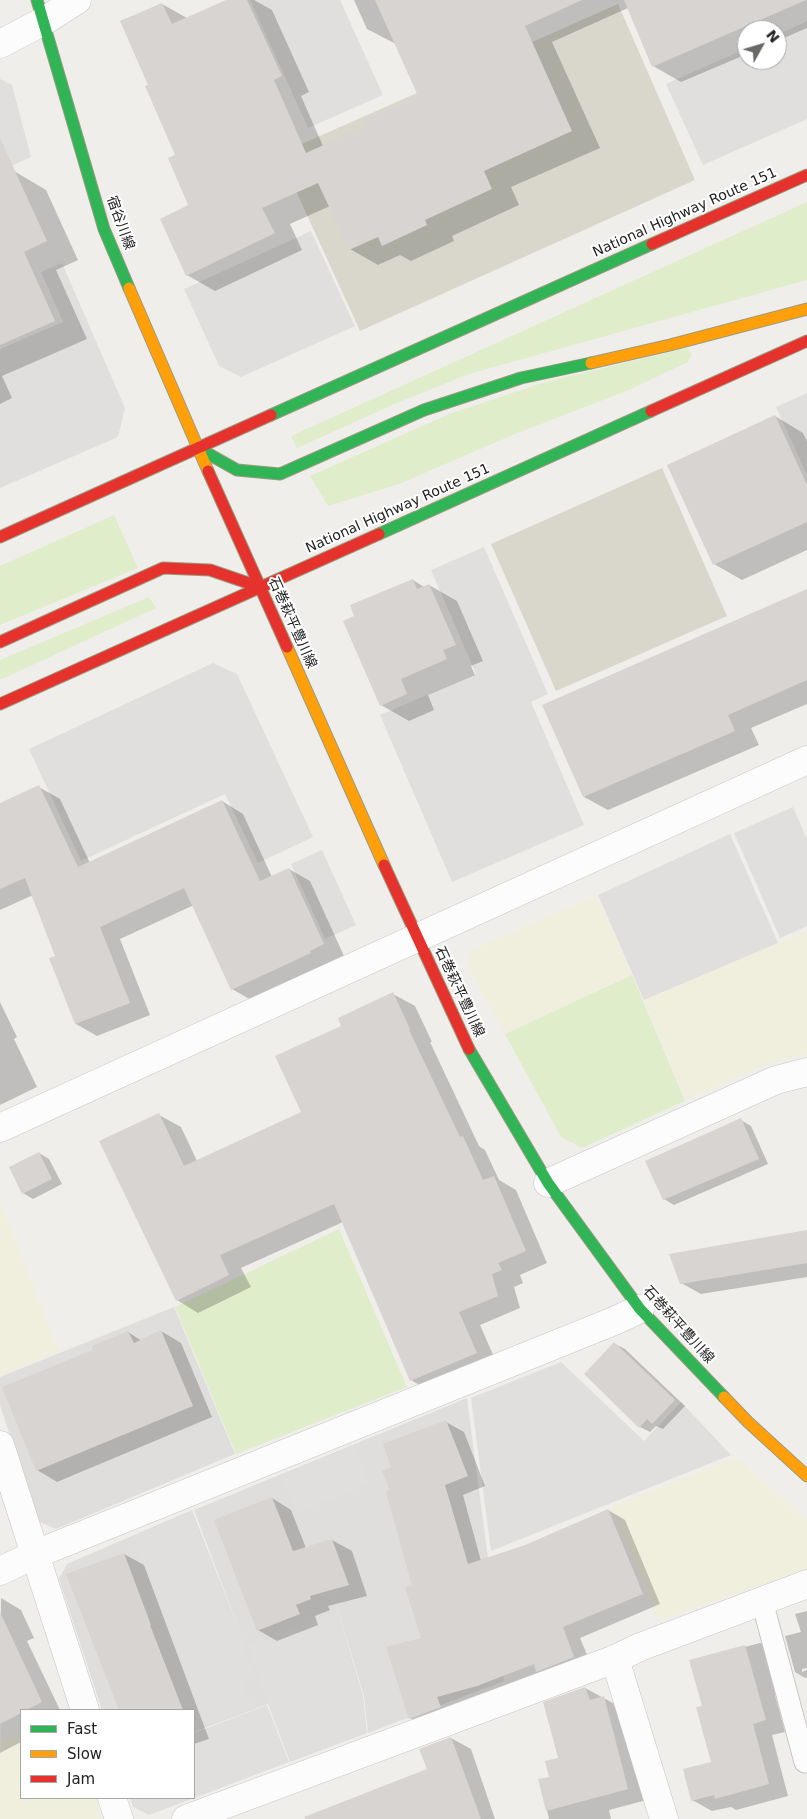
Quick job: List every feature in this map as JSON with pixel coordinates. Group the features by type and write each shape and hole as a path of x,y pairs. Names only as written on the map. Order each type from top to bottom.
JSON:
{"main road":[{"name":"宿谷川線","path":"40,10 104,228 198,448"},
{"name":"National Highway Route 151","path":"0,537 807,175"},
{"path":"198,448 237,470 280,474 424,410 521,378 670,345 807,309"},
{"name":"National Highway Route 151","path":"0,704 807,341"},
{"name":"石巻萩平豊川線","path":"198,448 417,939 474,1059 548,1182 640,1309 748,1422 807,1476"},
{"path":"0,642 163,568 210,570 260,587"}],"street":[{"path":"0,44 40,10 77,0"},
{"path":"0,1128 807,760"},
{"path":"548,1182 776,1080 807,1072"},
{"path":"0,1571 36,1554 640,1309"},
{"path":"0,1446 85,1709"},
{"path":"186,1819 615,1659 640,1647 807,1584"},
{"path":"615,1659 664,1819"},
{"path":"112,1799 119,1819"}],"lane":[{"path":"762,1601 805,1762 807,1761"}],"shaded area":[{"path":"250,0 340,0 383,95 308,128"},
{"path":"618,4 695,180 360,331 279,154"},
{"path":"807,21 807,119 703,165 666,84 737,52 737,70 787,70 787,30"},
{"path":"0,79 12,85 31,157 0,171"},
{"path":"311,231 355,326 241,377 219,366 184,289"},
{"path":"62,263 125,408 118,437 0,488 0,349 63,322 41,272"},
{"path":"807,393 807,475 776,407"},
{"path":"662,468 727,616 556,691 491,544"},
{"path":"484,547 548,694 531,702 584,825 452,882 380,715 476,674 431,570"},
{"path":"213,663 237,674 313,837 258,863 225,794 81,861 29,749"},
{"path":"793,807 807,839 807,926 780,938 734,833"},
{"path":"730,834 778,943 644,1000 598,895"},
{"path":"322,850 356,925 325,939 291,864"},
{"path":"174,1307 235,1454 56,1529 38,1521 0,1405 0,1377"},
{"path":"561,1362 644,1441 681,1402 731,1455 491,1551 471,1398"},
{"path":"467,1398 504,1681 368,1733 364,1696 332,1591 363,1696 367,1733 290,1762 268,1704 195,1732 195,1709 102,1709 59,1579 67,1564 192,1510 243,1640 194,1510"},
{"path":"353,1445 369,1483 297,1513 281,1476"},
{"path":"192,1512 254,1674 241,1680 252,1708 202,1727 131,1538"},
{"path":"337,1612 362,1697 366,1732 291,1760 247,1646"},
{"path":"267,1705 289,1762 195,1798 195,1733"},
{"path":"130,1799 191,1799 149,1815 133,1807"}],"green space":[{"path":"807,202 807,280 469,374 397,403 297,448 291,436"},
{"path":"687,348 692,354 688,362 629,390 515,434 399,484 328,506 310,476 449,414 545,382"},
{"path":"114,515 138,568 0,625 0,566"},
{"path":"149,597 156,608 0,680 0,660"},
{"path":"597,895 632,974 505,1034 467,966 471,950"},
{"path":"807,930 807,1054 762,1066 686,1100 644,1000"},
{"path":"632,975 685,1101 582,1148 561,1137 505,1034"},
{"path":"0,1200 59,1352 0,1376"},
{"path":"339,1229 407,1387 236,1454 175,1307"},
{"path":"737,1457 807,1521 807,1569 659,1620 611,1507"},
{"path":"20,1732 20,1799 94,1799 101,1819 0,1819 0,1741"}],"building":[{"path":"226,0 247,0 282,76 274,80 306,153 367,125 365,121 418,96 375,0 582,0 525,26 572,131 484,171 492,189 425,220 427,225 382,246 378,237 349,250 318,183 262,208 275,233 186,276 160,219 188,205 168,158 175,155 145,86 148,85 120,21 162,3 172,24"},
{"path":"624,0 806,0 760,20 737,20 737,30 652,67"},
{"path":"0,138 47,241 24,252 55,321 0,345"},
{"path":"775,415 807,485 807,522 713,565 667,465"},
{"path":"413,579 417,589 429,584 456,645 443,650 447,659 401,679 407,694 380,706 343,621 354,616 350,605"},
{"path":"807,589 807,680 728,715 735,731 583,797 542,705"},
{"path":"39,785 78,867 222,800 260,881 289,868 324,944 310,951 311,953 231,990 184,888 100,927 130,1003 75,1024 49,958 55,956 25,878 0,889 0,803"},
{"path":"393,992 460,1137 463,1136 483,1180 494,1176 526,1251 498,1263 502,1270 492,1274 498,1296 459,1312 477,1353 410,1381 334,1204 220,1255 229,1275 176,1301 99,1141 159,1113 184,1166 301,1112 275,1056 341,1026 338,1018"},
{"path":"741,1118 759,1159 663,1200 645,1161"},
{"path":"39,1152 52,1179 22,1194 9,1167"},
{"path":"807,1230 807,1263 680,1284 669,1254"},
{"path":"161,1330 193,1406 36,1471 2,1387 93,1350 92,1346 128,1331 134,1343"},
{"path":"614,1342 675,1400 652,1424 647,1419 639,1428 584,1374"},
{"path":"446,1420 468,1476 445,1485 468,1564 525,1545 608,1509 643,1594 563,1627 574,1657 536,1672 534,1664 477,1686 437,1697 441,1707 409,1719 386,1647 421,1638 405,1587 412,1586 386,1492 390,1490 382,1471 391,1467 383,1444"},
{"path":"272,1497 293,1551 332,1539 349,1585 310,1596 311,1599 296,1605 300,1614 257,1631 214,1520"},
{"path":"124,1553 183,1709 119,1709 66,1574"},
{"path":"0,1612 42,1702 28,1709 20,1709 20,1714 0,1724"},
{"path":"745,1645 766,1720 753,1724 769,1784 715,1799 714,1795 691,1801 683,1769 711,1762 696,1707 702,1706 689,1660"},
{"path":"585,1687 590,1700 604,1696 628,1789 546,1811 538,1779 549,1777 545,1761 558,1758 543,1702"},
{"path":"451,1737 481,1819 305,1819 304,1817 427,1769 419,1749"}],"traffic: fast":[{"path":"37,0 104,229 129,288"},
{"path":"271,415 652,244"},
{"path":"198,448 237,470 280,474 424,410 521,378 591,363"},
{"path":"379,534 651,411"},
{"path":"469,1049 548,1183 640,1309 724,1397"}],"traffic: slow":[{"path":"129,288 208,471"},
{"path":"591,363 670,345 807,309"},
{"path":"287,647 384,865"},
{"path":"724,1397 748,1422 807,1476"}],"traffic: jam":[{"path":"652,244 807,175"},
{"path":"651,411 807,341"},
{"path":"0,537 271,415"},
{"path":"208,471 287,647"},
{"path":"0,704 379,534"},
{"path":"0,642 163,568 210,570 260,587"},
{"path":"384,865 469,1049"}]}
